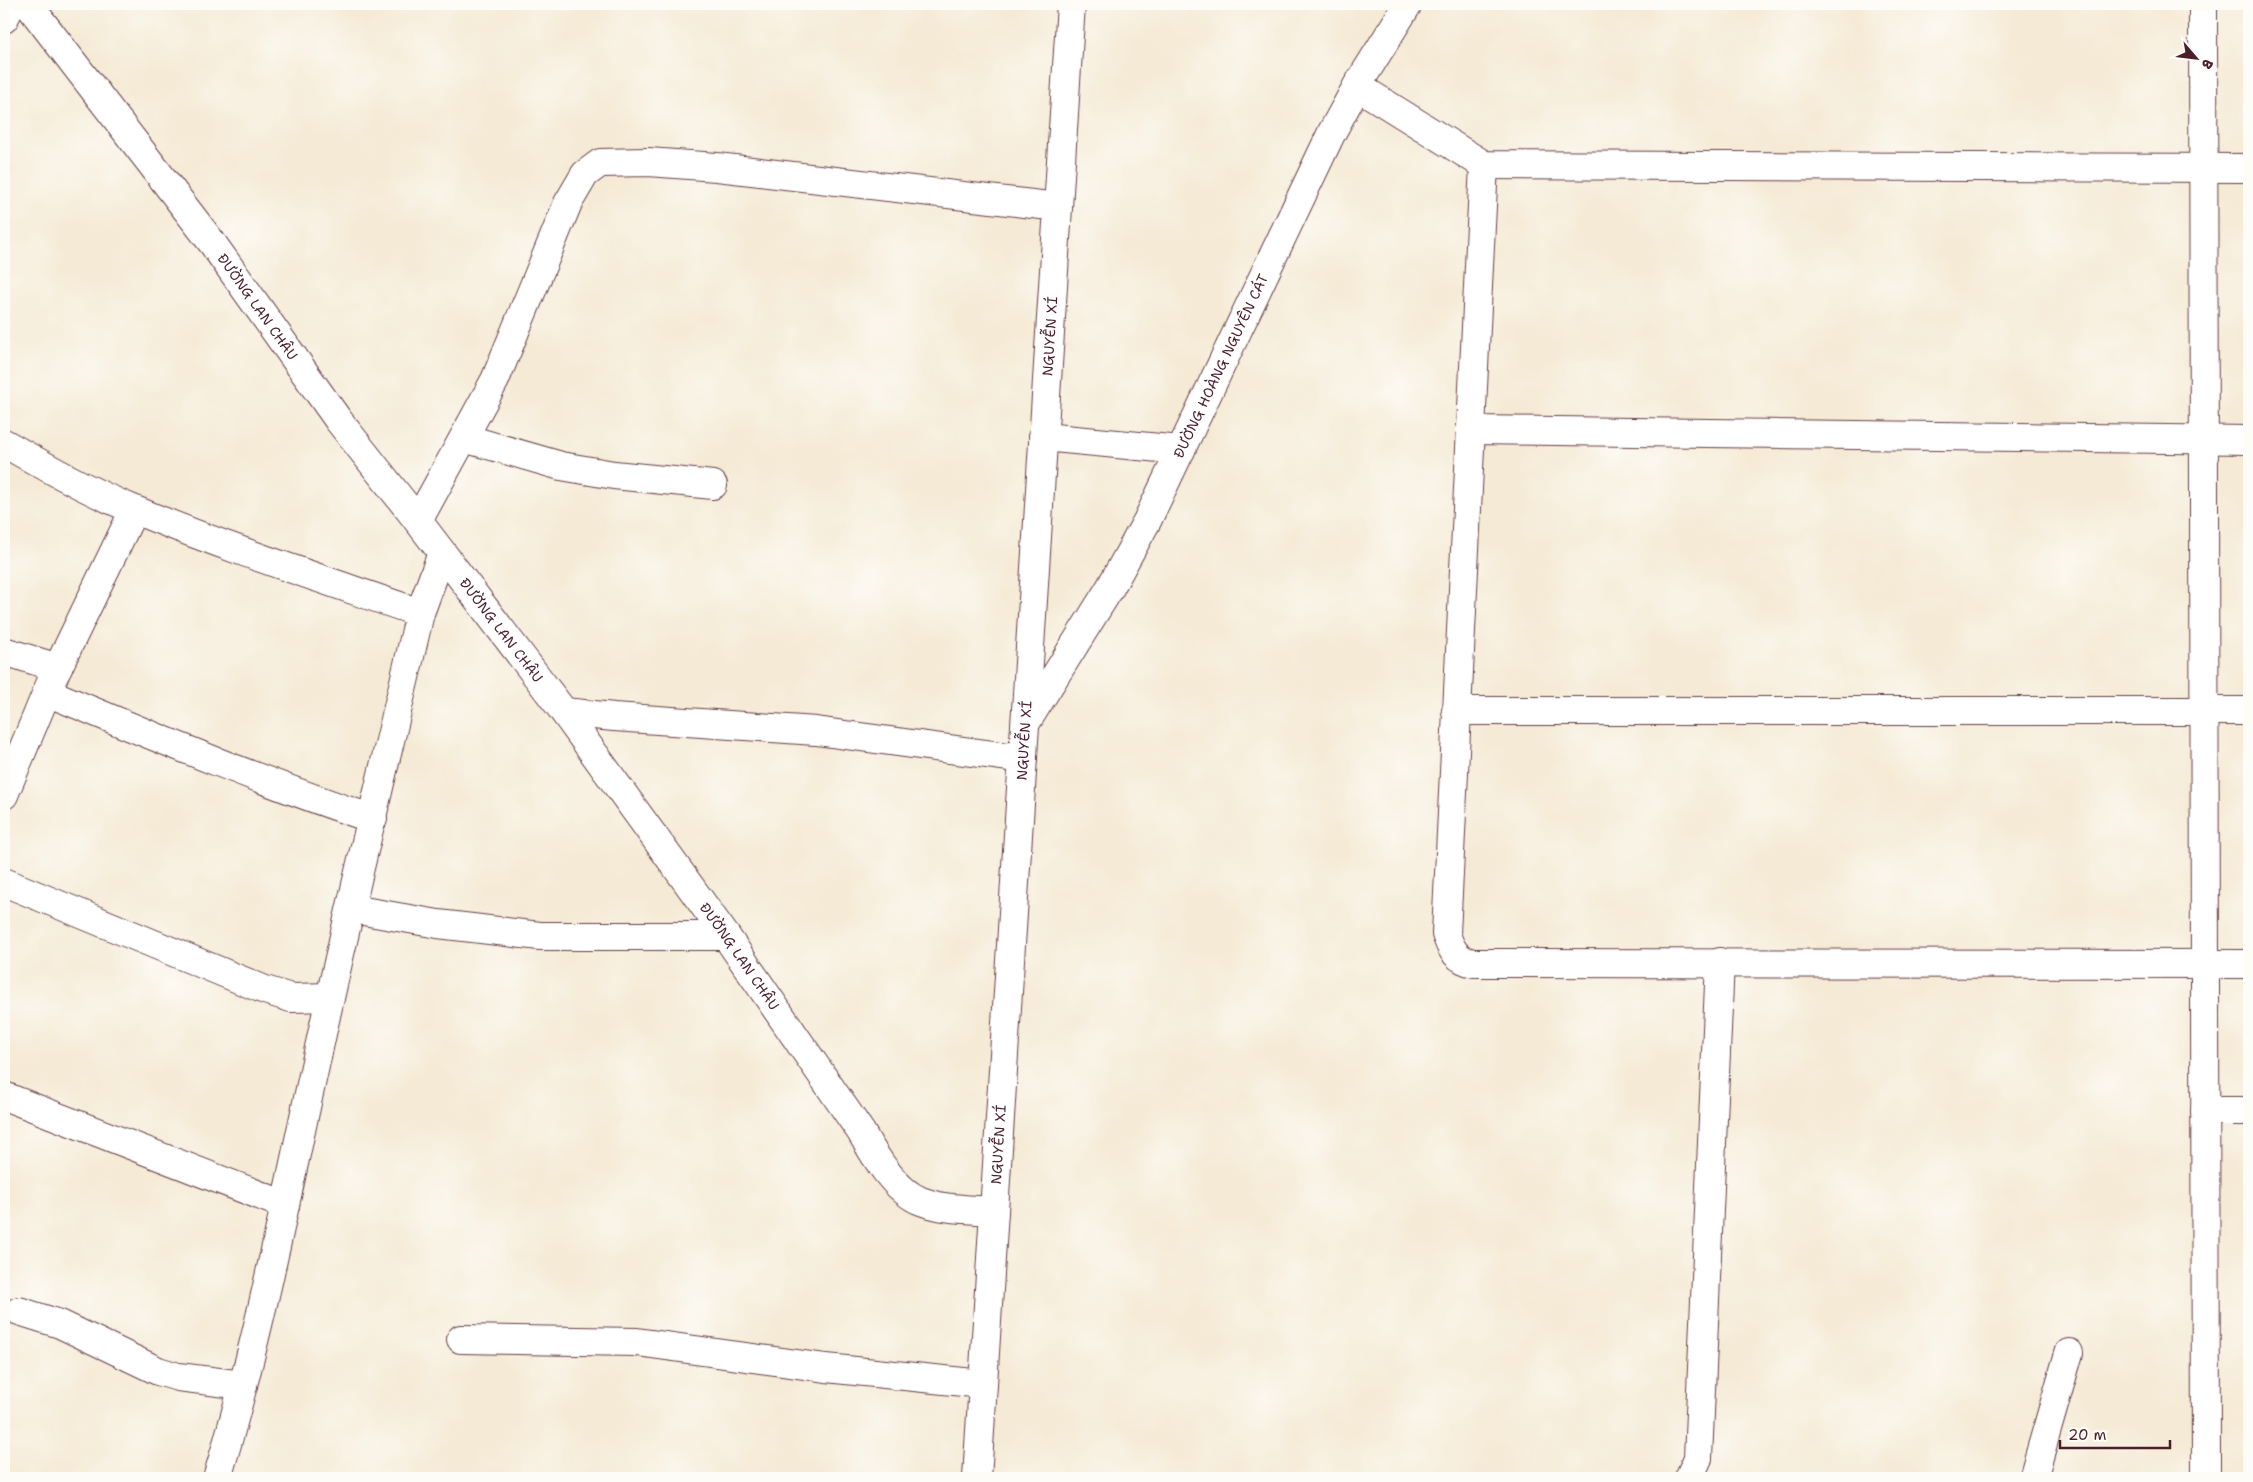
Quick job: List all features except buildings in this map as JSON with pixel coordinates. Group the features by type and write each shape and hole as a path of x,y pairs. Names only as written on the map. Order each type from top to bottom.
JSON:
{"street":[{"path":"4,20 12,4"},
{"name":"ĐƯỜNG LAN CHÂU","path":"28,4 213,244 339,421 418,520 564,712 726,936 861,1132 875,1156 890,1175 910,1195 922,1201 948,1207 994,1211"},
{"name":"NGUYỄN XÍ","path":"977,1478 1071,4"},
{"name":"ĐƯỜNG HOÀNG NGUYÊN CÁT","path":"1025,724 1130,554 1328,140 1357,86 1408,4"},
{"path":"2203,4 2206,1478"},
{"path":"1357,86 1484,165 2249,168"},
{"path":"418,520 495,380 568,203 585,174 600,164 648,162 717,167 1058,207"},
{"path":"1484,165 1446,934 1454,953 1466,962 1474,963 2249,964"},
{"path":"1470,430 2249,440"},
{"path":"1043,437 1181,450"},
{"path":"464,438 561,466 614,475 713,485"},
{"path":"4,443 48,468 134,510 263,559 420,613"},
{"path":"4,795 53,680 134,510"},
{"path":"217,1478 243,1385 285,1205 330,997 420,613 442,552"},
{"path":"4,651 53,680 196,754 316,800 373,819"},
{"path":"1456,711 2249,712"},
{"path":"564,712 614,718 816,731 1023,759"},
{"path":"4,882 265,990 291,998 330,997"},
{"path":"352,909 438,924 540,936 726,936"},
{"path":"1689,1478 1698,1458 1720,962"},
{"path":"4,1096 285,1205"},
{"path":"2205,1112 2249,1111"},
{"path":"19,1311 60,1324 158,1372 178,1377 243,1385"},
{"path":"461,1339 637,1342 826,1368 983,1384"},
{"path":"2033,1478 2069,1353"}]}
